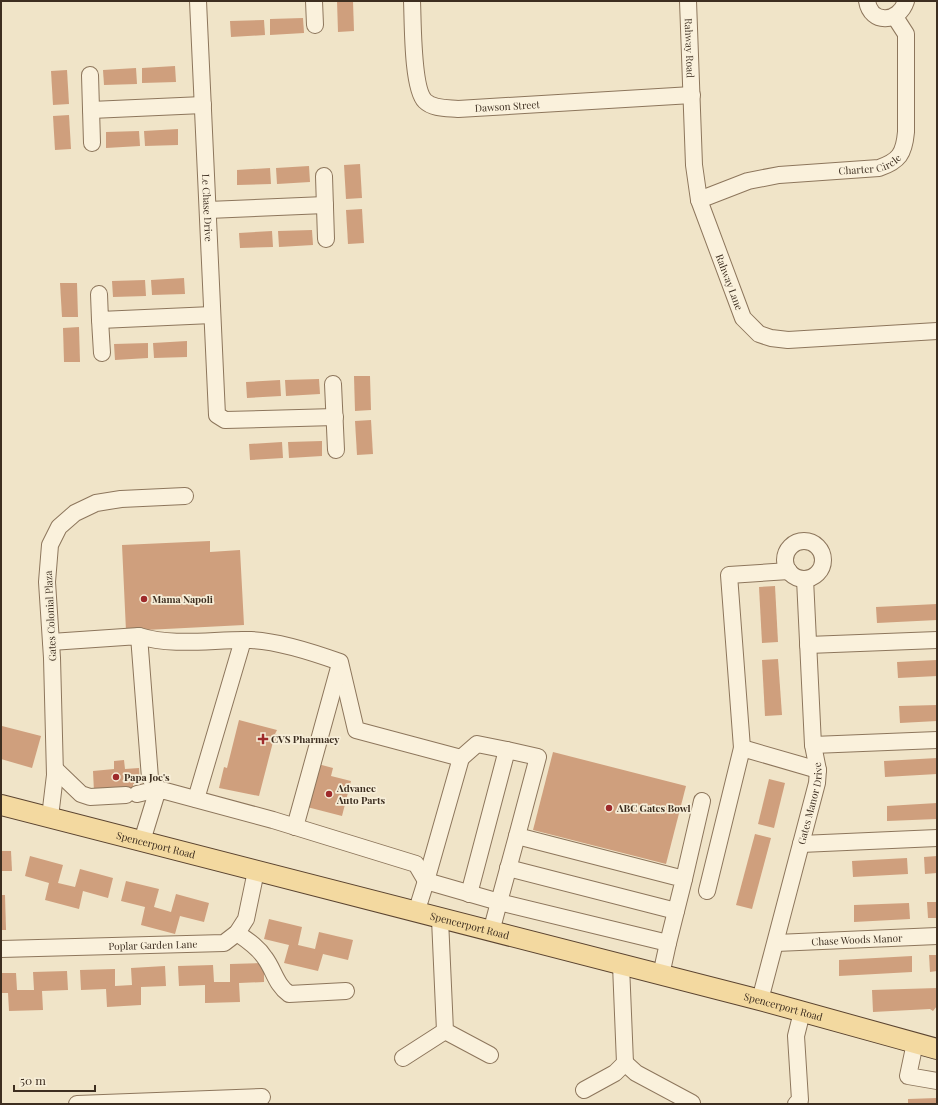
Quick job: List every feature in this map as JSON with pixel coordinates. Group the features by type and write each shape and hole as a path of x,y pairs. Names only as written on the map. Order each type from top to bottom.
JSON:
{"main road":[{"name":"Spencerport Road","path":"1,805 416,913 760,1000 937,1049"}],"street":[{"name":"Le Chase Drive","path":"198,1 217,416 225,420 334,417"},
{"path":"314,1 315,25"},
{"name":"Dawson Street","path":"412,1 417,83 425,101 438,108 458,109 692,95"},
{"name":"Rahway Road","path":"688,1 692,95"},
{"path":"867,1 871,12 883,18 895,17 904,7 906,1"},
{"name":"Charter Circle","path":"699,200 748,181 779,175 879,168 890,164 899,157 905,145 906,132 906,34 895,17"},
{"path":"90,75 92,143"},
{"name":"Rahway Lane","path":"692,95 694,165 699,200 743,318 760,334 771,338 788,340 937,331"},
{"path":"91,110 203,104"},
{"path":"324,176 326,239"},
{"path":"208,210 325,205"},
{"path":"99,294 102,353"},
{"path":"100,320 212,315"},
{"path":"333,384 336,450"},
{"name":"Gates Colonial Plaza","path":"50,817 55,769 51,642 48,613 48,559 50,545 59,527 75,513 96,503 121,499 185,496"},
{"path":"801,541 813,543 821,552 822,564 816,574 805,579 799,578 789,571 785,558 790,547 801,541"},
{"path":"707,891 742,748 729,575 789,571"},
{"name":"Gates Manor Drive","path":"760,1000 801,844 818,770 813,745 805,579"},
{"path":"51,642 139,636 157,641 253,640 308,651 340,662"},
{"path":"139,636 150,778 158,789"},
{"path":"196,799 243,640"},
{"path":"808,645 937,640"},
{"path":"340,662 356,730 461,758"},
{"path":"295,827 340,662"},
{"path":"813,745 937,740"},
{"path":"416,913 461,758 476,744 538,757 491,932"},
{"path":"742,748 818,770"},
{"path":"469,894 507,750"},
{"path":"55,769 81,794 90,797 131,795 158,789 295,827 416,864 426,881 469,894 668,943"},
{"path":"142,841 158,789"},
{"path":"661,975 702,801"},
{"path":"517,836 684,879"},
{"path":"801,844 937,838"},
{"path":"508,868 676,911"},
{"name":"Poplar Garden Lane","path":"1,949 224,943 237,933 246,919 256,871"},
{"path":"440,919 445,1031"},
{"path":"237,933 254,945 266,958 282,989 289,994 346,991"},
{"name":"Chase Woods Manor","path":"776,943 937,936"},
{"path":"584,1090 615,1073 625,1063 621,965"},
{"path":"800,1103 796,1036 802,1012"},
{"path":"445,1031 490,1055"},
{"path":"403,1058 445,1031"},
{"path":"915,1043 908,1076 937,1081"},
{"path":"625,1063 636,1072 692,1103"},
{"path":"77,1104 238,1101 262,1097"}],"building":[{"path":"337,1 353,1 354,31 338,32"},
{"path":"303,18 304,33 270,35 270,19"},
{"path":"264,20 265,35 231,37 230,21"},
{"path":"175,66 176,82 142,83 142,68"},
{"path":"136,68 137,84 104,85 103,70"},
{"path":"67,70 69,104 53,105 51,71"},
{"path":"69,115 71,149 55,150 53,116"},
{"path":"178,129 178,145 145,146 144,131"},
{"path":"139,131 140,146 106,148 106,132"},
{"path":"360,164 362,198 346,199 344,165"},
{"path":"309,166 310,182 277,184 276,168"},
{"path":"270,168 271,184 237,185 237,170"},
{"path":"362,209 364,243 348,244 346,210"},
{"path":"312,230 313,245 279,247 278,231"},
{"path":"272,231 273,247 240,248 239,233"},
{"path":"184,278 185,294 152,295 151,280"},
{"path":"145,280 146,296 113,297 112,281"},
{"path":"60,283 77,283 78,317 62,317"},
{"path":"79,327 80,362 64,362 63,328"},
{"path":"187,341 187,357 154,358 153,343"},
{"path":"148,343 148,358 115,360 114,344"},
{"path":"354,376 370,376 371,410 355,411"},
{"path":"319,379 320,394 286,396 285,380"},
{"path":"280,380 281,396 247,398 246,382"},
{"path":"371,420 373,454 357,455 355,421"},
{"path":"322,441 322,456 289,458 288,442"},
{"path":"282,442 283,458 250,460 249,444"},
{"path":"210,541 210,552 240,550 244,625 126,631 122,545"},
{"path":"775,586 778,642 762,643 759,587"},
{"path":"937,604 937,620 877,623 876,607"},
{"path":"778,659 782,715 765,716 762,660"},
{"path":"937,660 937,676 898,678 897,662"},
{"path":"937,705 937,721 900,723 899,706"},
{"name":"CVS Pharmacy","path":"239,720 277,730 275,734 281,735 279,744 273,742 259,796 219,788 224,767 227,768"},
{"path":"2,726 41,736 32,768 1,759"},
{"name":"ABC Gates Bowl","path":"553,752 686,786 666,864 533,830"},
{"path":"937,758 937,774 885,777 884,761"},
{"name":"Papa Joe's","path":"124,760 125,769 139,768 140,784 133,784 134,799 94,792 93,771 114,769 114,761"},
{"name":"Advance Auto Parts","path":"318,764 333,768 331,776 351,781 342,816 307,807"},
{"path":"769,779 785,783 774,828 758,824"},
{"path":"937,803 937,819 887,821 887,806"},
{"path":"755,834 771,838 752,909 736,905"},
{"path":"1,851 11,851 12,871 1,871"},
{"path":"30,856 63,865 58,883 75,887 80,869 113,878 108,898 83,891 79,909 45,900 49,883 25,876"},
{"path":"937,856 937,873 925,874 924,857"},
{"path":"907,858 908,874 853,877 852,861"},
{"path":"126,881 159,889 154,907 171,912 176,894 209,903 204,922 180,916 175,934 141,925 145,907 121,901"},
{"path":"1,895 5,895 6,930 1,930"},
{"path":"927,902 937,902 937,918 928,918"},
{"path":"909,903 910,919 854,922 854,905"},
{"path":"269,919 302,927 298,945 315,949 319,932 353,940 348,960 323,954 318,971 284,963 289,945 264,939"},
{"path":"929,955 937,955 937,971 930,972"},
{"path":"912,956 912,972 839,976 839,960"},
{"path":"264,963 264,982 239,983 240,1002 205,1003 205,985 179,986 178,966 213,965 214,982 230,982 230,964"},
{"path":"165,966 166,986 141,987 141,1005 107,1007 106,989 81,990 80,970 115,969 115,986 132,985 131,968"},
{"path":"67,971 68,990 42,991 43,1010 9,1011 8,993 1,993 1,973 16,973 17,990 34,990 33,972"},
{"path":"937,988 937,1006 933,1011 930,1009 873,1012 872,990"},
{"path":"937,1098 937,1104 908,1104 908,1099"}],"place":[{"name":"Mama Napoli","path":"144,599"},
{"name":"CVS Pharmacy","path":"263,739"},
{"name":"Papa Joe's","path":"116,777"},
{"name":"Advance Auto Parts","path":"329,794"},
{"name":"ABC Gates Bowl","path":"609,808"}]}
